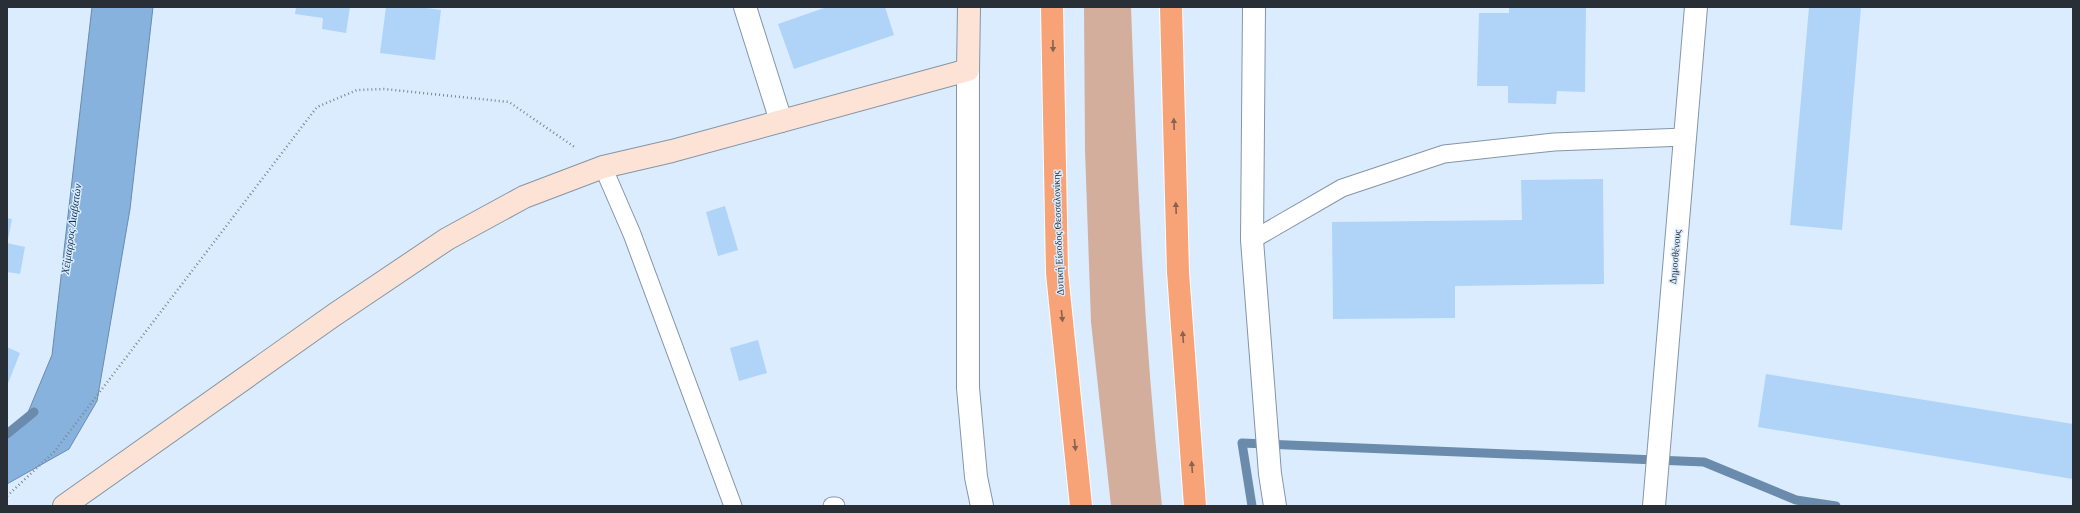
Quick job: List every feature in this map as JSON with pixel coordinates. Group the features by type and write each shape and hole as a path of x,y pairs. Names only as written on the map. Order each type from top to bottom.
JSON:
{"highway":[{"name":"Δυτική Είσοδος Θεσσαλονίκης","path":"1052,7 1058,273 1081,506"},
{"path":"1171,7 1178,272 1195,506"}],"street":[{"path":"745,7 781,121"},
{"path":"969,7 968,388 976,478 982,506"},
{"path":"1254,7 1252,240 1262,384 1274,506"},
{"name":"Δημοσθένους","path":"1655,500 1659,434 1696,7"},
{"path":"64,506 334,315 447,239 524,196 603,167 672,151 968,70"}],"lane":[{"path":"1252,240 1342,188 1444,154 1554,142 1685,137"},
{"path":"603,167 635,242 733,506"}],"path":[{"path":"7,496 54,452 317,107 357,90 384,89 509,102 603,167"}],"shaded area":[{"path":"1084,7 1131,7 1146,319 1150,381 1162,506 1111,506 1091,322 1085,150"}],"water":[{"path":"92,7 153,7 130,209 97,401 69,449 7,484 7,430 24,422 52,355"}],"building":[{"path":"296,7 350,7 346,33 322,29 323,18 295,14"},
{"path":"386,7 419,7 441,10 435,60 380,53"},
{"path":"827,7 885,7 894,35 794,69 778,24"},
{"path":"1509,7 1586,7 1585,92 1557,91 1556,104 1508,103 1508,86 1477,86 1479,13 1509,13"},
{"path":"1809,7 1861,7 1842,230 1790,225"},
{"path":"1603,179 1604,284 1455,286 1455,318 1333,319 1332,222 1522,220 1521,180"},
{"path":"725,206 738,250 718,256 706,212"},
{"path":"7,218 12,219 8,240 7,240"},
{"path":"7,243 25,247 20,274 7,272"},
{"path":"758,340 767,373 739,381 730,348"},
{"path":"7,347 20,353 7,386"},
{"path":"1766,374 2073,424 2073,479 1758,427"}],"waterway":[{"name":"Χείμαρρος Διαβατών","path":"7,434 34,412"},
{"path":"1252,506 1242,443 1704,462 1796,500 1836,506"}]}
